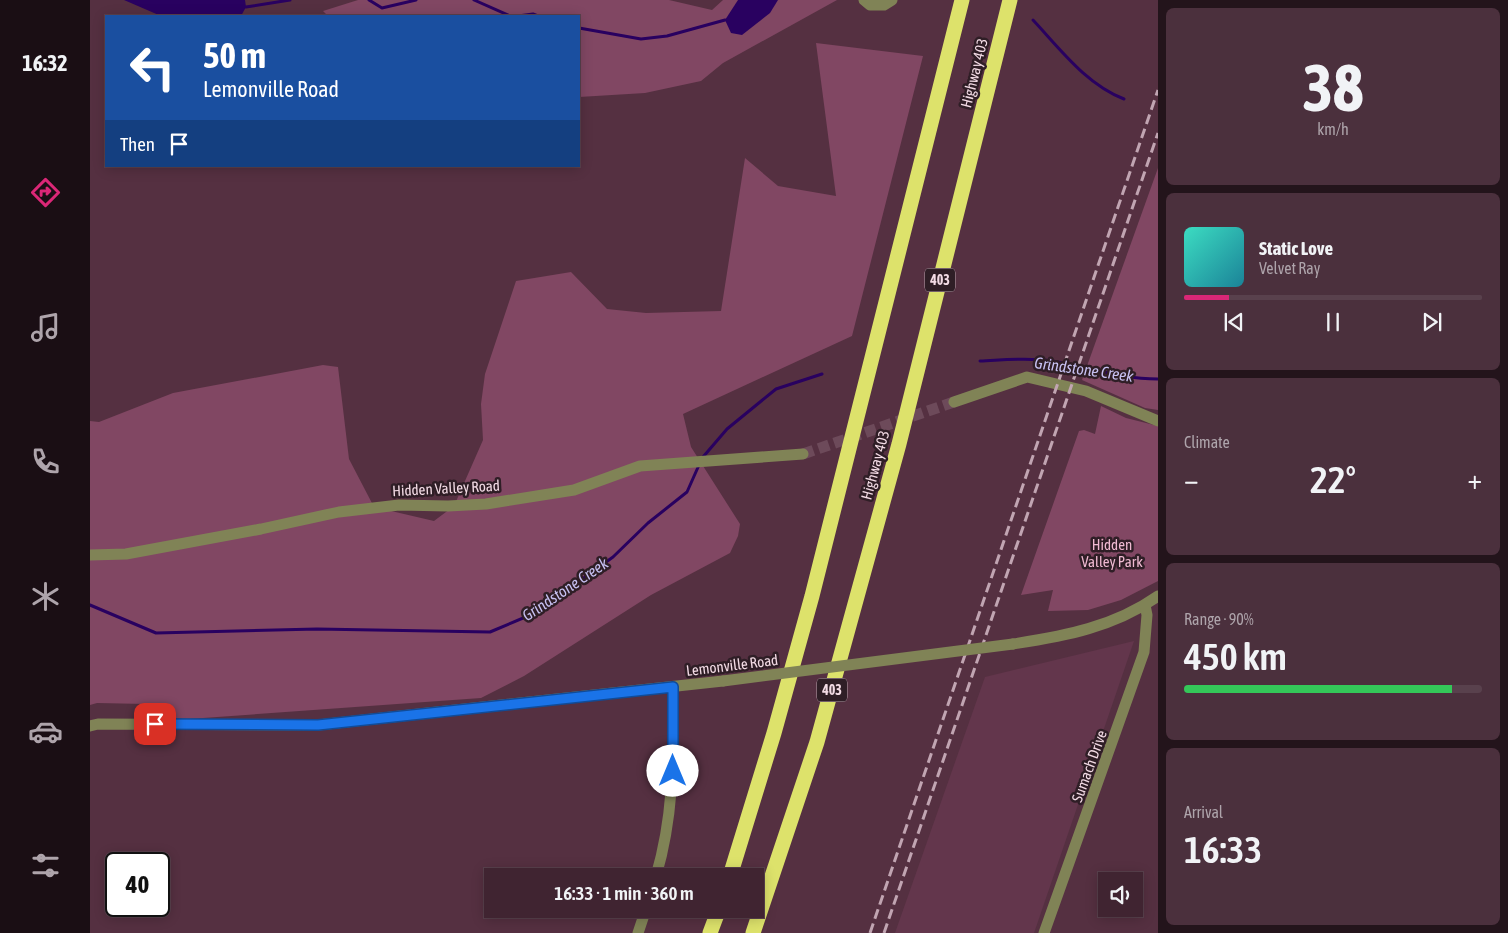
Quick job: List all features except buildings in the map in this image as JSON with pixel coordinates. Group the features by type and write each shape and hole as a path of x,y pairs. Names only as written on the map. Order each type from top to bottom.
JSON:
{"highway":[{"path":"932,122 954,0"},
{"name":"Highway 403","path":"732,868 774,733 812,596 962,0"},
{"name":"Highway 403","path":"753,933 817,742 899,444 1010,0"},
{"path":"710,933 716,918"}],"street":[{"path":"864,0 870,5 884,5 892,0"},
{"path":"954,402 1026,377 1086,391 1158,421"},
{"name":"Hidden Valley Road","path":"90,554 126,554 348,511 399,504 448,506 486,504 574,490 640,466 803,454"},
{"name":"Lemonville Road","path":"90,726 98,724 318,725 723,681 1063,637 1098,627 1145,605 1158,596"},
{"name":"Sumach Drive","path":"1044,933 1144,652 1147,615 1145,605"},
{"path":"658,868 669,824 673,788 673,687"},
{"path":"638,933 643,918"}],"shaded area":[{"path":"124,0 245,0 246,7 242,15 159,15"},
{"path":"738,0 778,0 770,13 742,35 731,33 725,20"},
{"path":"1134,641 1034,933 895,933 985,677"}],"green space":[{"path":"358,0 669,0 712,10 723,0 837,0 723,63 701,81 645,93 580,97 580,15 327,15 323,11"},
{"path":"816,43 923,56 852,336 683,414 691,447 740,524 738,536 730,553 651,595 524,676 481,698 175,720 146,704 97,703 90,705 90,421 99,422 173,393 323,365 338,367 349,459 374,507 434,521 454,506 483,440 481,404 485,374 516,281 571,272 607,309 646,313 721,311 745,158 778,186 836,196"},
{"path":"1158,168 1158,410 1145,408 1082,380"},
{"name":"Hidden Valley Park","path":"1101,406 1126,418 1158,426 1158,581 1121,600 1088,610 1048,611 1053,590 1021,595 1079,431 1084,430 1095,434"}],"waterway":[{"path":"246,7 290,0"},
{"path":"369,0 382,8 416,0"},
{"path":"474,0 508,15"},
{"path":"526,15 536,15"},
{"path":"580,28 641,39 667,36 725,20"},
{"path":"1033,20 1086,75 1110,93 1124,99"},
{"name":"Grindstone Creek","path":"980,361 1034,359 1065,363 1118,375 1158,379"},
{"name":"Grindstone Creek","path":"703,457 727,429 776,389 822,374"},
{"name":"Grindstone Creek","path":"90,605 156,633 317,629 490,632 535,613 613,557 648,523 687,492 699,465"}],"tunnel":[{"path":"803,454 954,402"}],"railway":[{"path":"870,933 1158,90"},
{"path":"884,933 1158,133"}],"route":[{"path":"155,724 318,725 673,687 673,771"}]}
